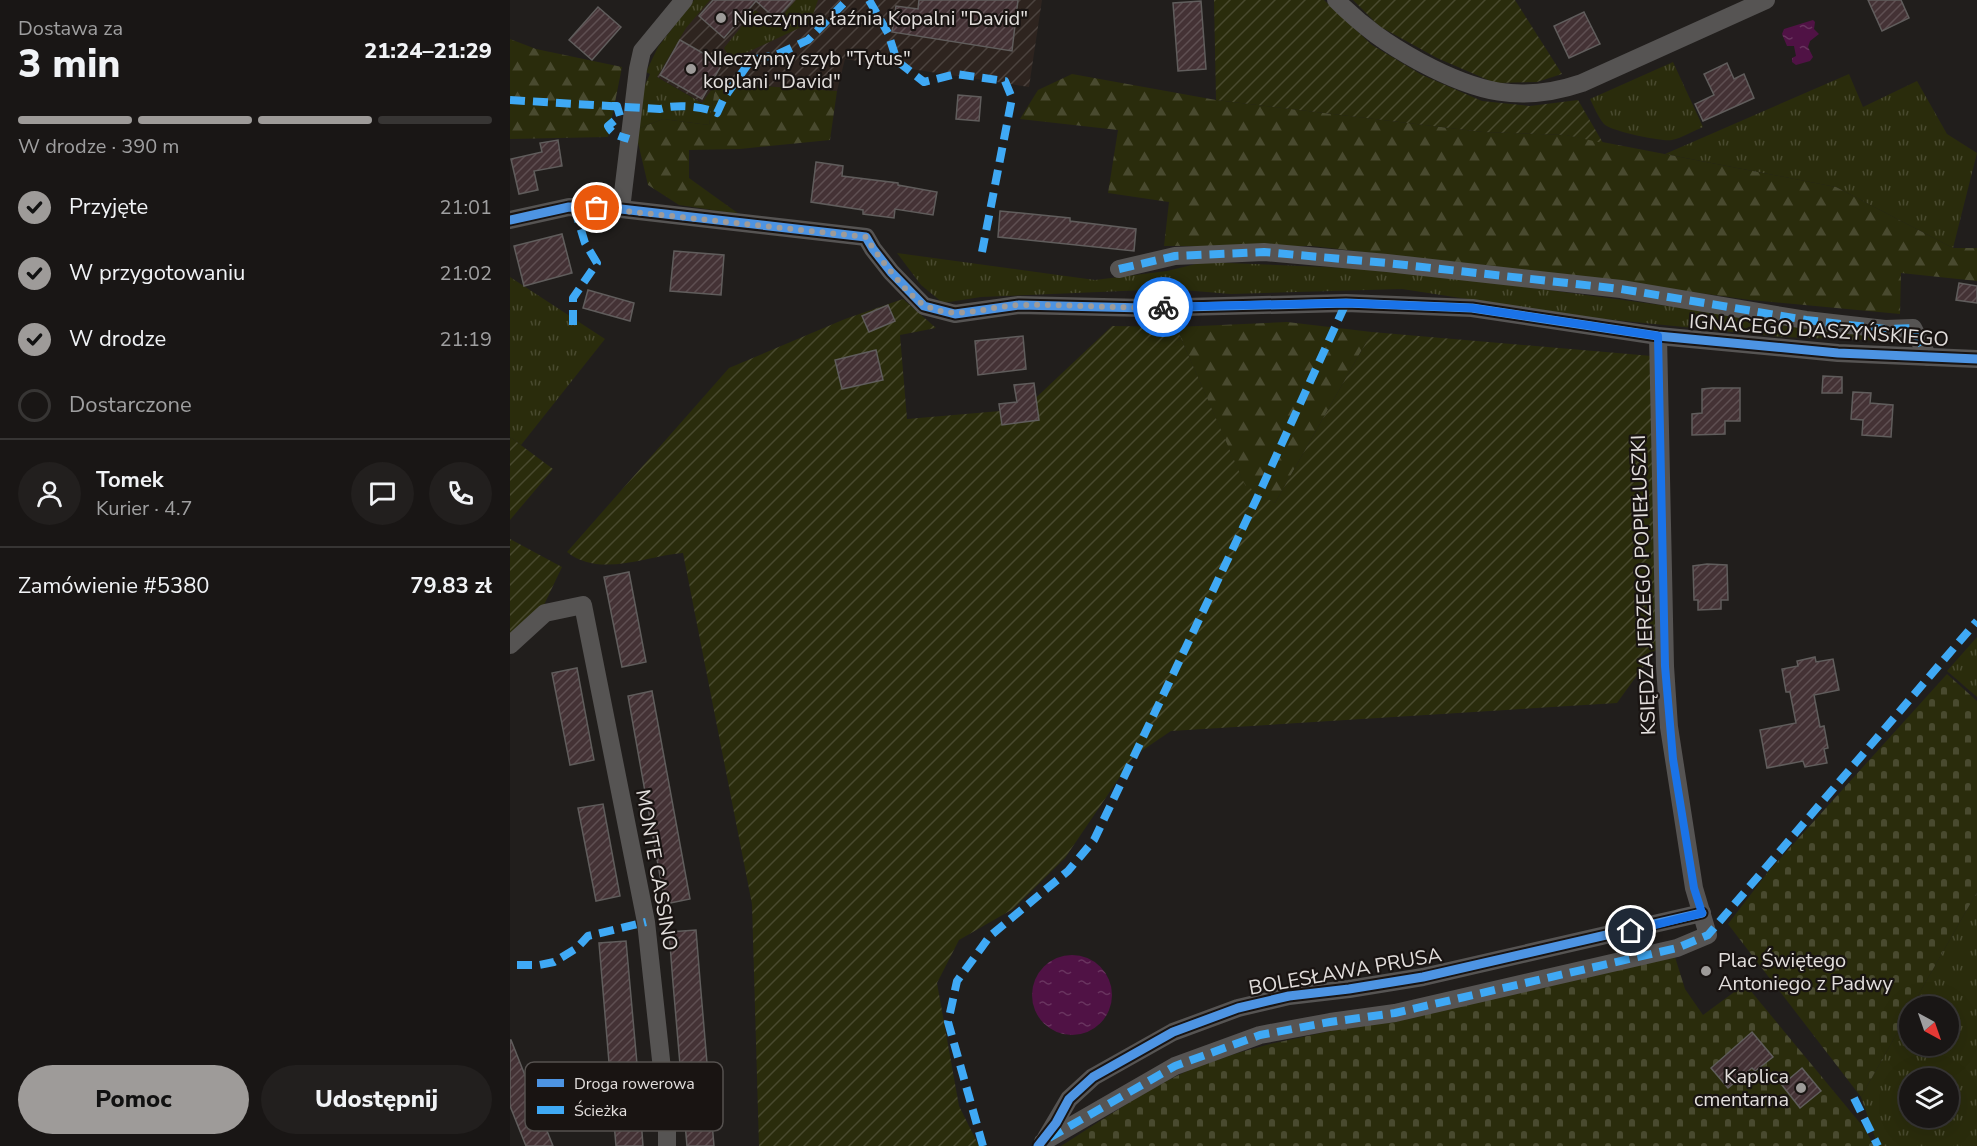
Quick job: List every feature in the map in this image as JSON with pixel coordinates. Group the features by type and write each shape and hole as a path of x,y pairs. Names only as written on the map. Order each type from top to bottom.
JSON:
{"street":[{"path":"621,209 642,51 684,0"},
{"path":"1336,0 1353,17 1385,42 1452,78 1482,90 1509,93 1558,91 1582,83 1766,0"},
{"name":"IGNACEGO DASZYŃSKIEGO","path":"510,220 569,207 621,209 866,237 891,272 924,306 955,314 1019,305 1145,308 1346,303 1472,308 1658,336 1838,353 1977,359"},
{"path":"1119,269 1175,256 1264,252 1410,265 1620,289 1806,320 1885,329 1913,328 1928,357"},
{"name":"KSIĘDZA JERZEGO POPIEŁUSZKI","path":"1041,1144 1175,1066 1260,1035 1395,1013 1677,948 1708,935 1694,888 1673,759 1665,666 1658,336"},
{"name":"MONTE CASSINO","path":"510,645 546,613 583,605 646,922 661,1062"},
{"name":"BOLESŁAWA PRUSA","path":"1041,1144 1069,1099 1093,1077 1173,1032 1238,1008 1289,996 1423,977 1702,913"},
{"name":"MONTE CASSINO","path":"667,1131 667,1146"}],"shaded area":[{"path":"705,0 1042,0 1029,87 845,59 837,91 716,83 703,103 650,73"}],"green space":[{"path":"694,0 710,0 686,28 657,77 702,103 716,83 709,125 663,119 635,130 644,87 650,74 646,72 658,47"},
{"path":"796,0 818,0 810,23 731,60 724,48 755,10 774,25"},
{"path":"1214,0 1324,0 1372,45 1422,75 1482,101 1530,106 1578,100 1603,143 1566,135 1483,132 1216,100"},
{"path":"1353,0 1515,0 1562,74 1537,82 1495,83 1437,58 1379,26"},
{"path":"510,39 536,49 622,67 608,137 510,139"},
{"path":"1673,62 1703,127 1680,138 1666,140 1626,133 1604,124 1590,99"},
{"path":"1072,74 1216,100 1483,132 1566,135 1836,187 1953,248 1977,248 1977,281 1901,273 1900,314 1750,300 1606,280 1312,246 1164,246 1169,202 1108,193 1118,130 1020,119 1038,90"},
{"path":"1849,74 1863,107 1917,81 1947,134 1977,153 1953,248 1836,187 1665,154"},
{"path":"716,83 837,91 830,140 740,149 689,150 689,178 739,214 679,205 648,185 635,130 663,119 709,125"},
{"path":"897,253 1095,280 1167,271 1204,262 1399,270 1854,331 1890,341 1783,337 1585,317 1402,289 1231,294 1170,289 981,297 943,303 921,285"},
{"path":"510,277 605,339 521,445 510,437"},
{"path":"903,299 936,328 900,335 907,419 1024,409 1112,326 1176,327 1245,485 1275,503 1372,332 1652,356 1658,646 1617,703 1171,731 1134,756 1065,858 1013,909 959,940 937,983 959,1106 979,1146 759,1146 752,904 683,553 608,565 580,560 567,552 729,368 845,319"},
{"path":"1287,322 1372,332 1275,503 1245,486 1176,327"},
{"path":"510,437 553,469 510,520"},
{"path":"510,539 562,567 543,607 510,635"},
{"path":"1977,637 1977,697 1947,671"},
{"path":"1947,674 1977,701 1977,892 1918,996 1899,996 1899,1030 1861,1097 1728,924 1768,872"},
{"path":"1977,892 1977,1146 1878,1146 1861,1097 1899,1030 1899,1056 1959,1056 1959,996 1918,996"},
{"path":"1675,957 1685,989 1703,1015 1745,984 1865,1129 1874,1146 1061,1146 1167,1081 1194,1068 1226,1057 1270,1044"}],"water":[{"path":"1813,20 1814,29 1819,34 1810,41 1808,47 1813,57 1810,61 1796,65 1792,62 1792,58 1796,56 1794,46 1787,46 1782,34 1784,29"},
{"path":"1072,955 1087,958 1100,967 1109,980 1112,995 1109,1010 1100,1023 1087,1032 1072,1035 1057,1032 1044,1023 1035,1010 1032,995 1035,980 1044,967 1057,958"}],"building":[{"name":"Nieczynna łaźnia Kopalni \"David\"","path":"713,0 793,0 776,19 756,1 724,38 699,16"},
{"path":"919,0 1018,0 1012,51 892,32 896,6 918,9"},
{"path":"1868,0 1901,0 1909,18 1882,31"},
{"path":"1201,1 1206,69 1178,71 1173,3"},
{"path":"598,7 621,27 592,60 569,40"},
{"path":"1584,12 1600,44 1569,58 1554,26"},
{"name":"NIeczynny szyb \"Tytus\" koplani \"David\"","path":"680,40 722,64 702,99 660,75"},
{"path":"1727,63 1734,79 1744,74 1754,98 1703,121 1695,104 1714,95 1704,74"},
{"path":"958,95 981,97 979,121 956,119"},
{"path":"558,140 562,166 534,171 538,190 519,194 511,159 542,152 540,143"},
{"path":"816,162 843,166 842,176 898,183 898,185 937,192 933,215 895,209 894,218 863,214 863,210 811,202"},
{"path":"1000,211 1070,218 1070,221 1136,229 1134,251 998,237"},
{"path":"562,234 572,273 524,286 514,246"},
{"path":"674,251 724,255 721,295 670,291"},
{"path":"1959,283 1977,286 1977,303 1956,300"},
{"path":"588,290 634,303 630,321 583,308"},
{"path":"888,305 895,321 869,332 862,316"},
{"path":"1023,336 1026,369 978,375 975,341"},
{"path":"876,350 883,380 842,389 835,360"},
{"path":"1823,376 1842,377 1842,393 1822,393"},
{"path":"1034,383 1039,420 1002,425 999,404 1017,402 1014,385"},
{"path":"1740,388 1740,421 1725,421 1725,434 1692,435 1692,414 1702,413 1702,389"},
{"path":"1853,392 1871,393 1870,403 1893,405 1891,437 1862,435 1863,420 1851,419"},
{"path":"1727,565 1728,600 1721,600 1721,609 1698,610 1698,600 1694,600 1693,566"},
{"path":"629,572 646,662 622,667 604,577"},
{"path":"1815,657 1816,662 1833,659 1839,690 1814,695 1820,727 1824,726 1828,748 1824,749 1827,763 1805,767 1803,761 1767,768 1760,730 1796,723 1790,692 1786,692 1782,669 1798,666 1797,661"},
{"path":"577,668 594,760 570,765 552,673"},
{"path":"652,691 690,899 665,904 628,696"},
{"path":"603,804 620,896 596,901 578,808"},
{"path":"696,930 707,1062 680,1062 669,932"},
{"path":"626,941 637,1062 609,1062 599,943"},
{"path":"1752,1032 1773,1057 1755,1071 1752,1068 1728,1088 1711,1068"},
{"path":"511,1040 525,1075 525,1131 547,1131 553,1146 526,1146 510,1106"},
{"name":"Kaplica cmentarna","path":"1802,1068 1821,1091 1800,1108 1782,1085"},
{"path":"615,1131 642,1131 643,1146 616,1146"},
{"path":"686,1131 713,1131 714,1146 687,1146"}],"marked path":[{"path":"510,100 660,109 689,106 717,113 724,98 751,60 776,55 808,40 847,0"},
{"path":"869,0 888,33 897,61 924,82 956,74 1005,81 1012,98 982,252"},
{"path":"612,106 617,106 620,116 608,126 614,134 629,139"},
{"path":"573,325 573,298 597,263 585,243 574,207"},
{"path":"1119,269 1175,256 1264,252 1387,263 1621,289 1806,320 1885,329 1913,328 1928,357"},
{"path":"983,1146 948,1022 957,981 990,936 1068,871 1094,840 1257,498 1346,303"},
{"path":"1049,1138 1175,1066 1260,1035 1395,1013 1677,948 1708,935 1977,621"},
{"path":"517,965 554,962 577,948 588,936 646,922"},
{"path":"1854,1098 1878,1146"}],"cycle path":[{"path":"510,220 569,207 621,209 866,237 891,272 924,306 955,314 1019,305 1145,308 1346,303 1472,308 1658,336 1838,353 1977,359"},
{"path":"1038,1146 1056,1123 1069,1099 1093,1077 1173,1032 1238,1008 1289,996 1423,977 1702,913"}],"way so far":[{"path":"597,208 866,237 891,272 924,306 955,314 1019,305 1163,307"}],"place":[{"name":"Nieczynna łaźnia Kopalni \"David\"","path":"721,18"},
{"name":"NIeczynny szyb \"Tytus\" koplani \"David\"","path":"691,69"},
{"name":"Plac Świętego Antoniego z Padwy","path":"1706,971"},
{"name":"Kaplica cmentarna","path":"1801,1088"}],"route":[{"path":"1163,307 1346,303 1472,308 1658,336 1665,666 1669,727 1694,888 1702,913 1631,931"}]}
